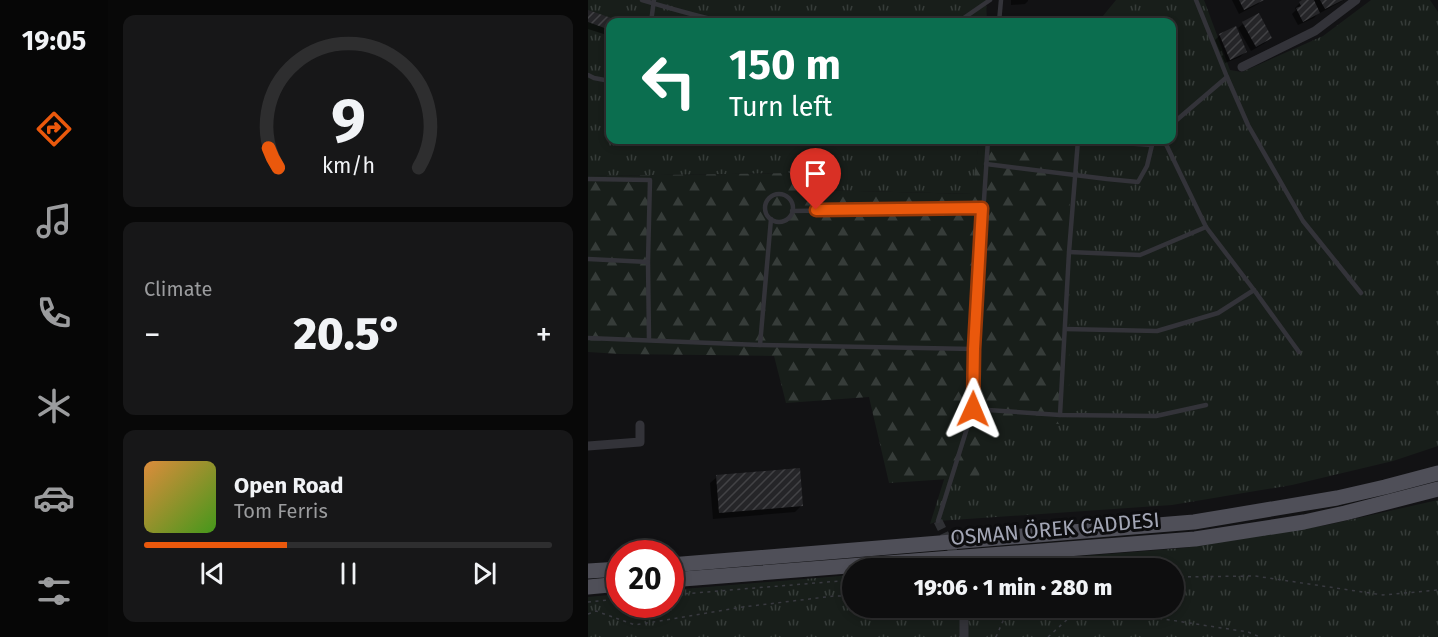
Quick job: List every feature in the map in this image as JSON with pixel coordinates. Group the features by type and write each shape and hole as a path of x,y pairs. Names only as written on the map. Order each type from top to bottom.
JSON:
{"main road":[{"name":"OSMAN ÖREK CADDESI","path":"684,564 1194,522 1336,498 1438,473"},
{"name":"OSMAN ÖREK CADDESI","path":"684,579 1195,539 1314,520 1438,489"},
{"path":"588,571 606,570"},
{"path":"588,587 606,585"}],"street":[{"path":"1242,67 1315,31 1356,0"},
{"path":"588,446 640,442 640,425"},
{"path":"964,618 964,637"}],"lane":[{"path":"642,0 703,18"},
{"path":"964,18 990,0"},
{"path":"999,18 1001,0"},
{"path":"1196,0 1248,125 1303,221 1361,293"},
{"path":"651,18 653,2"},
{"path":"588,75 606,80"},
{"path":"1176,121 1227,77"},
{"path":"938,521 973,409 974,349 988,144"},
{"path":"1060,415 1078,144"},
{"path":"986,164 1138,182 1147,166 1152,145 1137,144"},
{"path":"1166,144 1206,226 1299,352"},
{"path":"588,179 650,180 648,340"},
{"path":"781,194 789,198 792,211 790,215 779,221 771,219 765,211 766,202 772,196 781,194"},
{"path":"792,211 982,208"},
{"path":"760,345 771,219"},
{"path":"1069,252 1140,255 1206,226"},
{"path":"588,259 648,262"},
{"path":"1065,329 1157,331 1218,313 1254,290"},
{"path":"588,338 760,345 974,349"},
{"path":"973,409 1060,415 1156,416 1206,405"}],"path":[{"path":"1184,578 1255,576 1383,595 1438,590"},
{"path":"684,594 842,581"},
{"path":"588,614 596,611 635,625 743,607 842,596"},
{"path":"588,602 606,600"},
{"path":"1048,637 1071,616 1118,612 1248,632 1260,637"},
{"path":"996,637 1004,618"}],"green space":[{"path":"588,0 986,0 987,18 606,18 606,144 979,144 973,194 819,190 791,173 588,176"},
{"path":"1116,0 1204,0 1230,70 1242,72 1323,36 1371,0 1430,0 1438,12 1438,446 1393,461 1292,485 1172,505 938,521 930,524 1050,144 1176,144 1176,18 1101,18"},
{"path":"978,144 1070,144 1069,425 989,418 979,477 889,483 869,397 786,403 774,356 588,352 588,176 791,173 819,190 972,194"},
{"path":"1438,500 1438,637 588,637 588,597 606,595 606,618 684,618 684,589 842,576 842,618 1184,618 1184,558 1058,558 1184,548 1327,525"}],"building":[{"path":"1239,0 1264,0 1244,10"},
{"path":"1314,0 1320,13 1303,22 1296,8 1301,6 1299,2"},
{"path":"1320,0 1343,0 1325,9"},
{"path":"588,10 611,18 606,18 606,29 588,22"},
{"path":"1259,13 1272,38 1256,47 1242,22"},
{"path":"1236,26 1247,52 1230,60 1219,34"},
{"path":"800,468 803,506 719,513 716,475"}],"tunnel":[{"path":"938,521 956,558"}],"route":[{"path":"816,210 982,208 973,409"}]}
